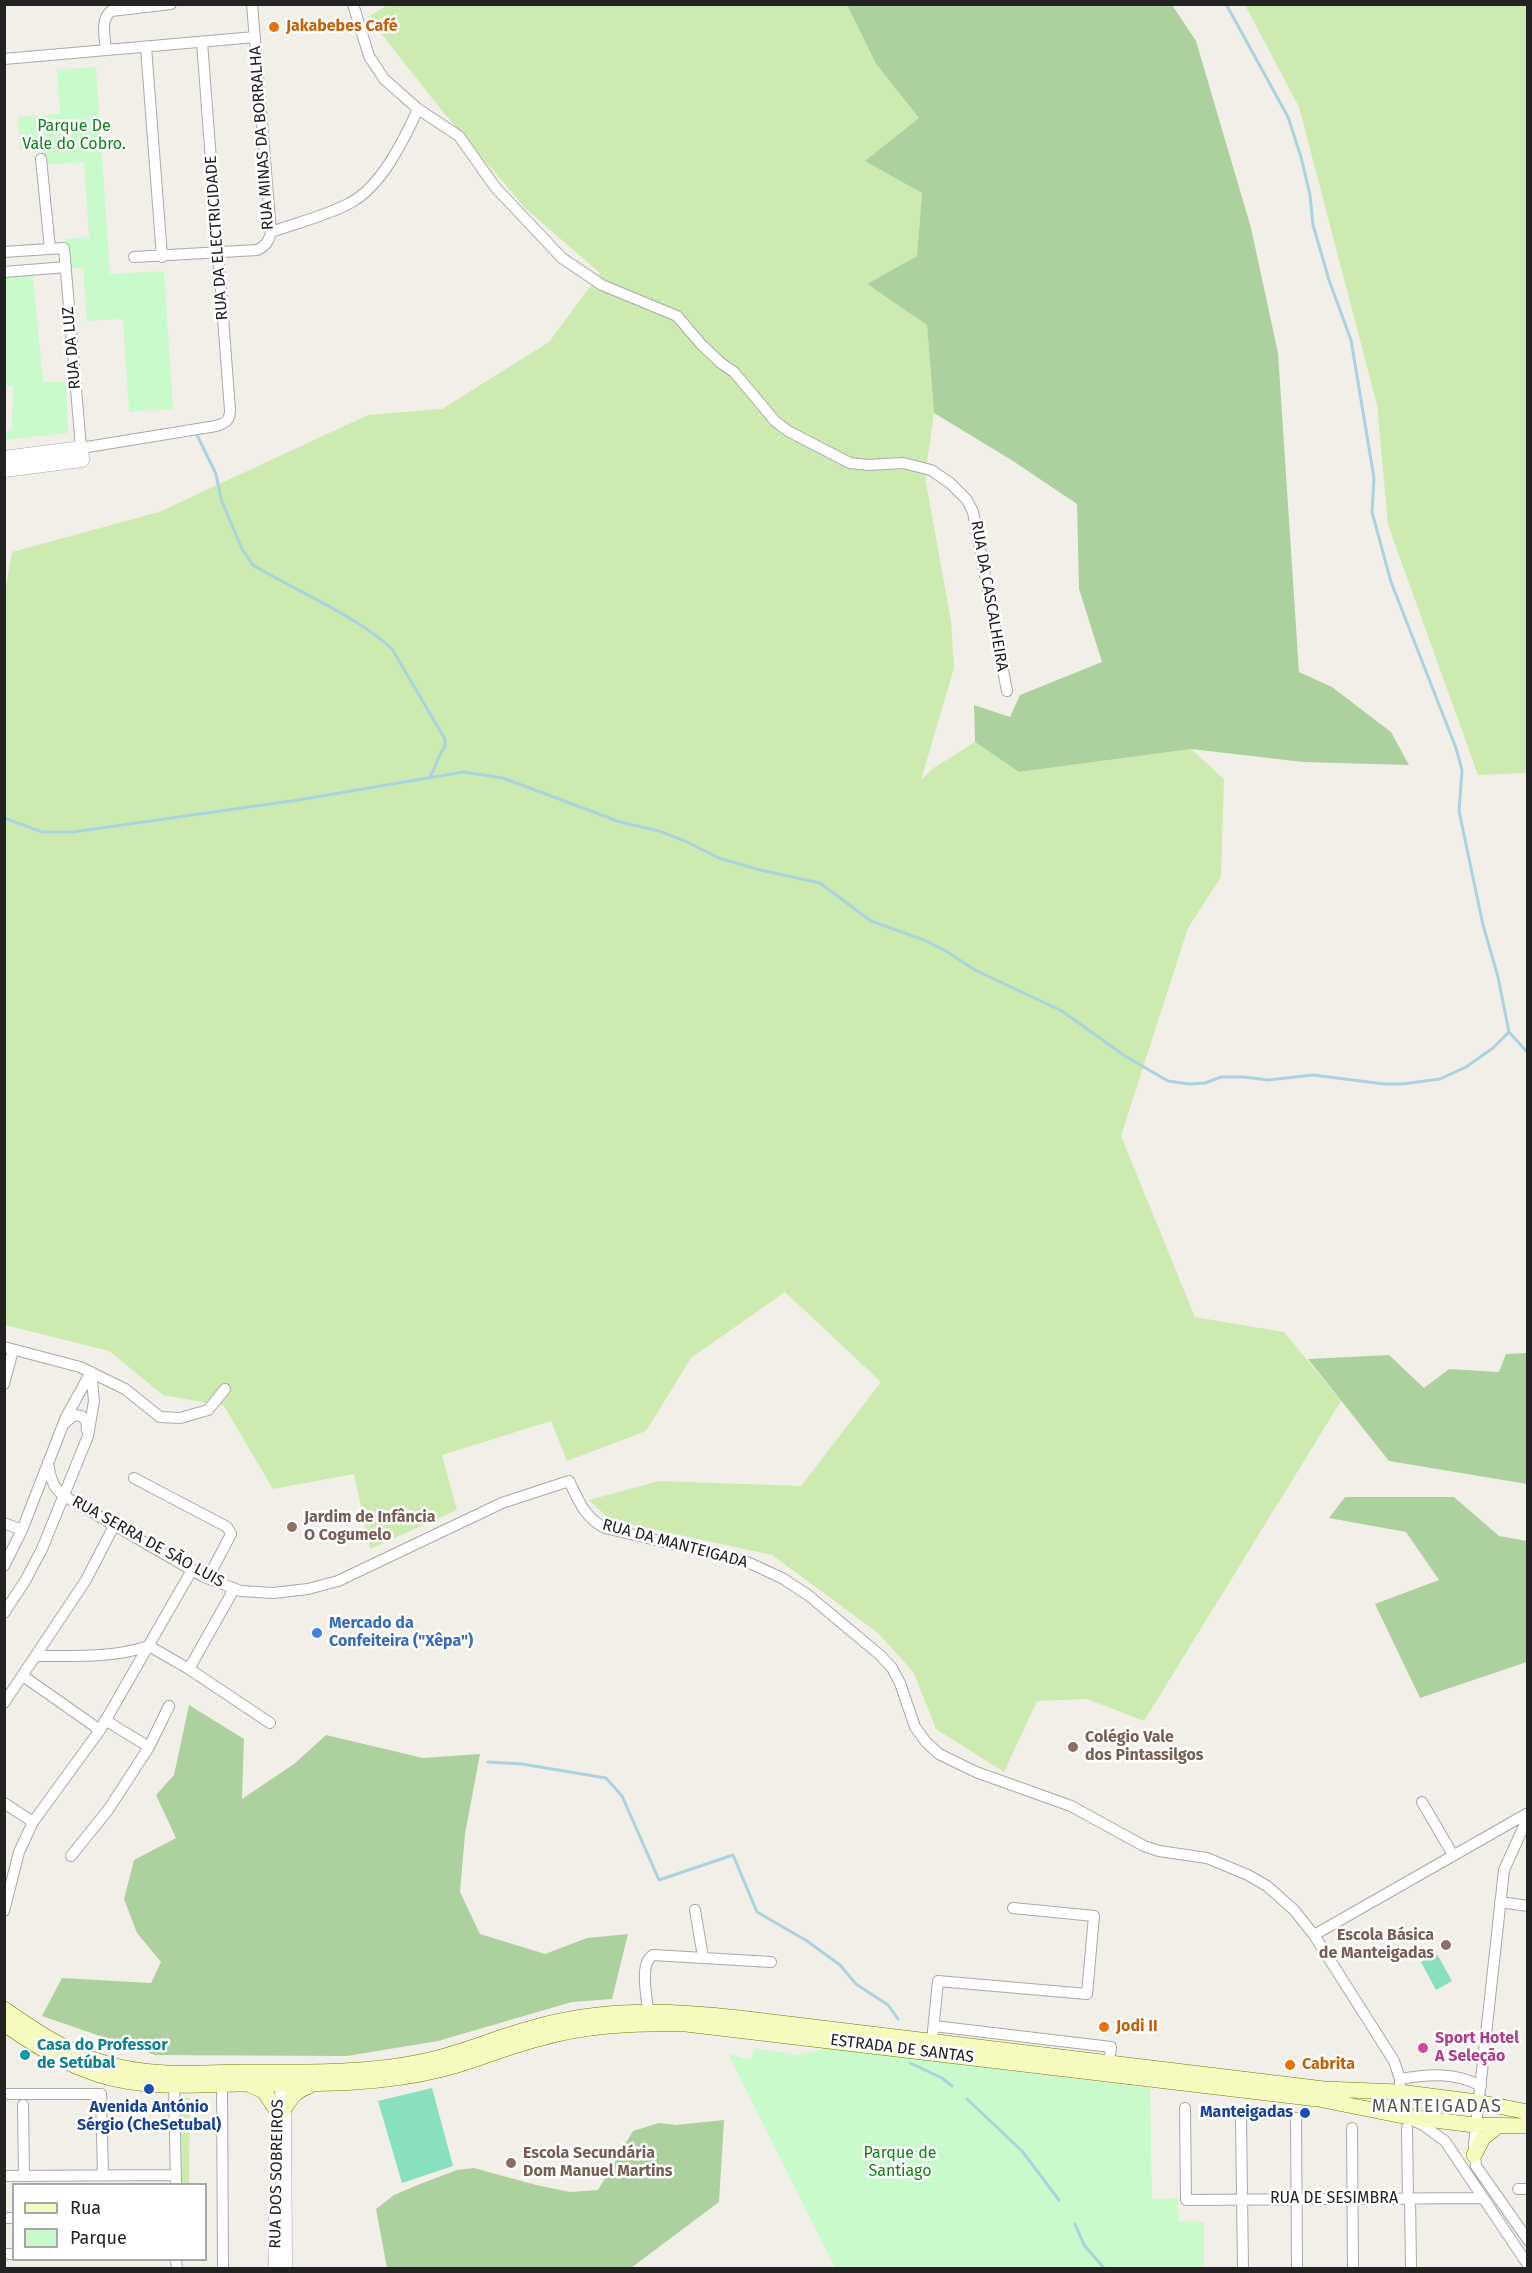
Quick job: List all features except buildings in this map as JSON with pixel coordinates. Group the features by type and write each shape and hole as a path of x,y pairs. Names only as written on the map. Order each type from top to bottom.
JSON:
{"main road":[{"path":"4,2009 51,2041 83,2056 118,2067 164,2073 280,2078"},
{"name":"ESTRADA DE SANTAS","path":"280,2078 420,2062 555,2022 596,2015 648,2011 933,2033 1109,2062 1324,2089 1400,2086 1527,2112"},
{"path":"4,2024 50,2055 75,2067 128,2082 222,2085 247,2084 280,2078"},
{"name":"ESTRADA DE SANTAS","path":"280,2078 318,2084 354,2083 413,2076 473,2060 540,2038 587,2028 678,2024 1318,2099 1405,2122 1527,2127"},
{"path":"247,2084 264,2091 280,2109 301,2089 318,2084"},
{"path":"1474,2155 1483,2138 1498,2126"}],"street":[{"path":"106,50 104,22 108,14 116,10 171,4"},
{"name":"RUA MINAS DA BORRALHA","path":"134,257 257,250 266,245 271,232 252,4"},
{"name":"RUA DA CASCALHEIRA","path":"353,4 369,56 384,79 418,109 459,136 495,187 562,258 602,285 677,316 701,344 734,372 775,422 788,431 850,463 868,465 903,463 931,470 950,483 968,500 974,512 1007,691"},
{"path":"4,59 255,38"},
{"name":"RUA DA ELECTRICIDADE","path":"81,448 216,426 226,422 230,416 202,42"},
{"path":"146,47 162,257"},
{"path":"271,232 351,202 365,191 392,158 418,109"},
{"path":"4,252 50,249 41,159"},
{"name":"RUA DA LUZ","path":"50,249 64,248 81,448"},
{"path":"4,272 66,267"},
{"path":"4,458 81,448 82,460 4,470"},
{"path":"4,1384 9,1348 91,1372 125,1389 160,1417 180,1418 208,1410 225,1389"},
{"path":"4,1566 22,1530 62,1425 91,1372"},
{"path":"4,1613 42,1550 88,1436 94,1401 91,1372"},
{"path":"62,1425 74,1415 81,1416 86,1420 88,1436"},
{"path":"48,1462 54,1486 64,1496"},
{"path":"134,1478 227,1527 231,1534 228,1543 208,1578"},
{"name":"RUA SERRA DE SÃO LUIS","path":"64,1496 208,1578 241,1591 273,1593 308,1589 338,1581 502,1503 569,1481"},
{"name":"RUA DA MANTEIGADA","path":"569,1481 585,1513 592,1521 604,1528 746,1561 782,1578 808,1595 892,1668 900,1683 915,1727 939,1754 976,1772 1071,1806 1144,1846 1159,1851 1207,1858 1248,1875 1282,1898 1314,1935 1394,2061 1400,2086 1398,2106 1405,2122 1411,2268"},
{"path":"4,1523 22,1530"},
{"path":"4,1703 38,1656 86,1580 115,1524"},
{"path":"4,1911 19,1852 33,1822 102,1725 192,1570"},
{"path":"189,1669 234,1589"},
{"path":"38,1656 127,1653 148,1646 189,1669 270,1723"},
{"path":"23,1676 102,1725 149,1746"},
{"path":"71,1856 108,1810 149,1746 169,1706"},
{"path":"1422,1802 1453,1856"},
{"path":"4,1803 33,1822"},
{"path":"1314,1935 1527,1815"},
{"path":"1527,1815 1504,1870 1481,2086 1474,2124 1476,2166 1527,2240"},
{"path":"1500,1902 1527,1906"},
{"path":"933,2033 938,1981 1087,1994 1094,1917 1013,1908"},
{"path":"695,1910 703,1957"},
{"path":"648,2011 645,1966 649,1957 657,1954 771,1962"},
{"path":"1400,2086 1424,2075 1461,2077 1481,2086"},
{"name":"RUA DOS SOBREIROS","path":"276,2268 280,2078"},
{"path":"4,2176 103,2175 176,2180 174,2085"},
{"path":"222,2085 223,2268"},
{"path":"4,2094 101,2094 103,2175"},
{"path":"23,2105 24,2176"},
{"name":"RUA DE SESIMBRA","path":"1185,2108 1186,2200 1482,2198"},
{"name":"RUA DOS SOBREIROS","path":"280,2109 285,2268"},
{"path":"1241,2118 1243,2268"},
{"path":"1296,2118 1297,2268"},
{"path":"1405,2122 1423,2125 1445,2141 1482,2198 1524,2254 1527,2265"},
{"path":"1352,2128 1353,2268"}],"green space":[{"path":"389,4 847,5 876,64 919,118 922,193 917,256 867,284 927,325 934,413 925,477 951,621 954,668 921,780 932,769 975,742 1019,772 1191,749 1224,779 1221,877 1188,928 1121,1136 1195,1317 1284,1332 1341,1401 1144,1721 1087,1699 1037,1701 1004,1772 936,1729 914,1673 878,1633 772,1555 610,1520 589,1500 659,1481 801,1486 881,1382 785,1292 691,1358 646,1431 567,1461 551,1421 442,1455 457,1510 370,1549 354,1474 273,1489 224,1406 163,1395 109,1351 5,1325 4,598 12,552 159,512 368,415 442,409 549,342 600,273 526,209 443,112 368,17"},
{"path":"847,5 1172,5 1196,41 1251,228 1278,353 1299,672 1332,687 1391,732 1409,765 1303,762 1191,749 1019,772 975,742 974,705 1010,717 1020,695 1102,662 1079,589 1077,504 1013,461 934,413 927,325 867,284 917,256 922,193 865,161 919,118 876,64"},
{"path":"1245,5 1527,5 1527,773 1478,775 1388,525 1377,405 1299,107"},
{"name":"Parque De Vale do Cobro.","path":"96,67 110,274 164,271 173,409 129,412 123,319 87,321 83,268 67,269 65,239 89,237 84,162 43,165 42,149 20,150 18,117 60,114 57,70"},
{"path":"33,276 43,382 66,382 68,433 5,440 5,433 12,429 13,387 5,385 4,277"},
{"path":"1527,1353 1527,1484 1389,1461 1308,1359 1389,1355 1424,1388 1449,1369 1499,1372 1506,1354"},
{"path":"1345,1497 1454,1497 1499,1536 1527,1541 1527,1662 1420,1698 1375,1604 1439,1580 1406,1532 1329,1518"},
{"path":"189,1705 244,1739 242,1799 294,1764 326,1735 423,1758 480,1754 465,1834 460,1892 480,1934 545,1954 587,1938 628,1934 612,1999 572,2002 438,2041 347,2056 155,2055 42,2016 62,1978 151,1983 161,1962 137,1933 124,1899 134,1860 176,1838 156,1795 174,1775"},
{"path":"1437,1954 1452,1981 1436,1990 1421,1962"},
{"name":"Parque de Santiago","path":"754,2048 798,2055 826,2048 1150,2088 1152,2199 1178,2198 1179,2221 1204,2222 1204,2268 835,2268 728,2054 751,2060"},
{"path":"432,2088 453,2166 402,2183 378,2101"},
{"path":"181,2098 190,2098 189,2183 182,2183"},
{"path":"724,2120 719,2202 631,2268 387,2268 376,2209 394,2195 457,2170 474,2168 570,2192 598,2190 633,2131 659,2123 676,2125"}],"waterway":[{"path":"1226,4 1288,117 1301,157 1310,195 1313,225 1329,280 1351,340 1374,478 1372,512 1391,582 1456,748 1462,770 1459,811 1483,925 1498,977 1509,1032 1528,1053"},
{"path":"197,435 216,474 221,499 242,549 253,565 344,615 392,649 445,739 445,747 430,776"},
{"path":"4,818 42,832 73,832 298,800 463,772 503,778 620,822 659,831 719,858 820,883 871,921 924,940 975,970 1062,1011 1125,1056 1168,1081 1189,1084 1205,1083 1221,1077 1268,1080 1313,1075 1384,1084 1440,1079 1466,1067 1493,1048 1509,1032"},
{"path":"488,1762 522,1764 606,1778 622,1796 659,1880 733,1855 757,1912 807,1941 840,1965 856,1984 888,2005 898,2019"},
{"path":"910,2063 942,2078 952,2086"},
{"path":"967,2099 1022,2151 1059,2200"},
{"path":"1075,2224 1084,2245 1104,2268"}],"place":[{"name":"Jakabebes Café","path":"274,27"},
{"name":"Jardim de Infância O Cogumelo","path":"292,1527"},
{"name":"Mercado da Confeiteira (\"Xêpa\")","path":"317,1633"},
{"name":"Colégio Vale dos Pintassilgos","path":"1073,1747"},
{"name":"Escola Básica de Manteigadas","path":"1446,1945"},
{"name":"Jodi II","path":"1104,2027"},
{"name":"Sport Hotel A Seleção","path":"1423,2048"},
{"name":"Casa do Professor de Setúbal","path":"25,2055"},
{"name":"Cabrita","path":"1290,2065"},
{"name":"Avenida António Sérgio (CheSetubal)","path":"149,2089"},
{"name":"Manteigadas","path":"1305,2113"},
{"name":"Escola Secundária Dom Manuel Martins","path":"511,2163"}],"district":[{"name":"MANTEIGADAS","path":"1437,2107"}]}
